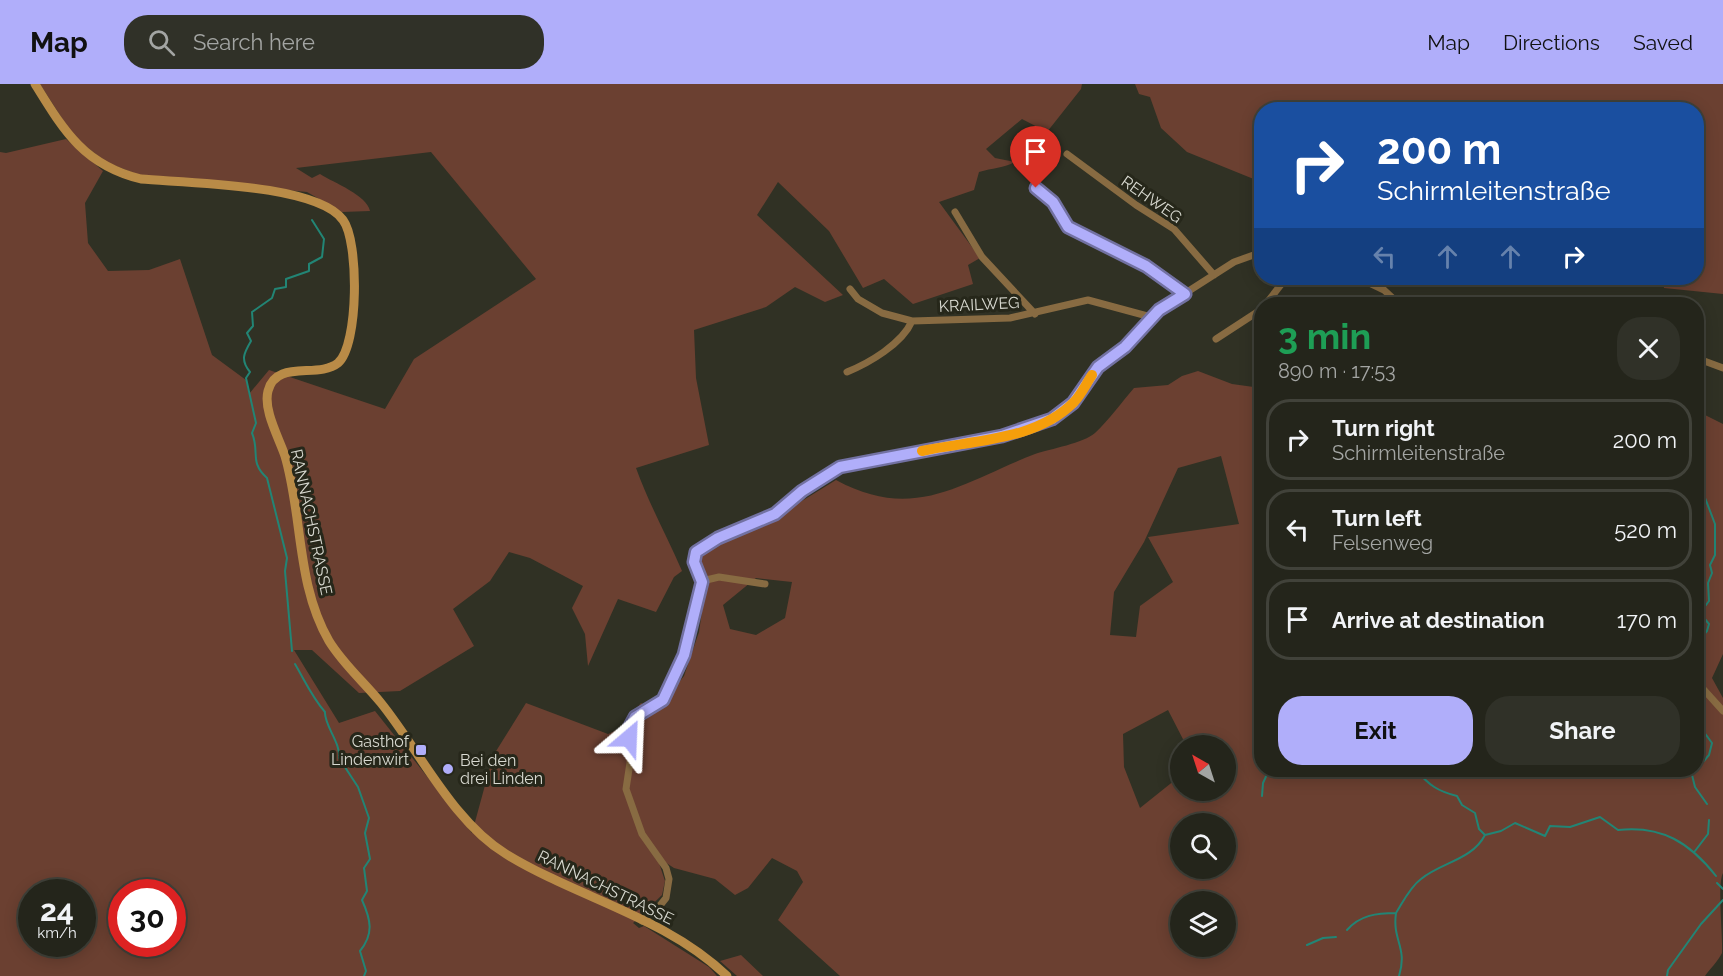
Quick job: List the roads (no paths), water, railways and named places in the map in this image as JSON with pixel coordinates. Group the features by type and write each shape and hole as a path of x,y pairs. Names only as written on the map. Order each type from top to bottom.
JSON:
{"street":[{"name":"RANNACHSTRASSE","path":"35,84 66,134 98,161 124,175 141,179 293,194 334,210 344,220 351,242 353,295 349,342 344,356 336,364 326,369 285,373 277,376 267,393 269,409 291,478 301,560 320,624 331,644 380,702 480,834 521,862 692,947 708,957 727,976"},
{"name":"REHWEG","path":"1067,154 1136,205 1174,229 1214,275"},
{"path":"1036,188 1053,202 1068,227 1146,266 1185,294"},
{"path":"955,212 982,257 1035,314"},
{"path":"642,921 666,898 669,879 664,866 642,834 626,789 631,756 629,728 635,717 663,700 688,643 702,582 694,562 696,552 718,538 775,514 802,491 840,467 1002,436 1052,419 1073,403 1098,367 1125,347 1151,317 1234,262 1254,255"},
{"path":"1271,297 1281,285"},
{"path":"1374,285 1392,297"},
{"name":"KRAILWEG","path":"850,289 858,298 882,313 912,321 1010,318 1035,314 1073,301 1088,300 1151,317"},
{"path":"1216,339 1254,314"},
{"path":"847,372 890,346 909,329 912,321"},
{"path":"1704,361 1723,368"},
{"path":"702,582 719,577 765,584"},
{"path":"1704,690 1723,711"}],"waterway":[{"path":"292,651 285,571 287,558 267,478 256,462 252,433 256,423 246,378 250,372 245,364 244,356 251,341 247,333 253,326 252,312 272,298 275,289 286,287 286,279 309,271 309,264 322,257 324,239 312,220"},
{"path":"1704,495 1715,524 1715,555 1710,565 1712,573 1708,583 1709,601 1704,608"},
{"path":"1704,618 1709,624 1704,635"},
{"path":"295,664 312,695 325,712 327,723 338,746 339,758 358,787 369,818 365,833 370,859 364,868 367,891 362,900 370,927 367,939 360,951 366,971 364,976"},
{"path":"1704,732 1712,743 1709,755 1704,761"},
{"path":"1262,796 1266,777"},
{"path":"1422,777 1434,787 1457,796 1462,805 1475,813 1479,829 1485,835 1501,831 1515,823 1545,836 1550,826 1570,827 1600,817 1618,830 1648,830 1674,839 1696,854 1716,876"},
{"path":"1692,777 1695,787 1707,804"},
{"path":"1695,851 1708,834 1709,820"},
{"path":"1347,930 1357,921 1369,916 1396,913 1417,882 1429,873 1465,855 1485,835"},
{"path":"1717,883 1723,889"},
{"path":"1667,976 1668,970 1701,924 1723,900"},
{"path":"1396,913 1396,931 1402,958 1399,976"},
{"path":"1307,945 1323,938 1336,937"}],"place":[{"name":"Gasthof Lindenwirt","path":"421,750"},
{"name":"Bei den drei Linden","path":"448,769"}]}
